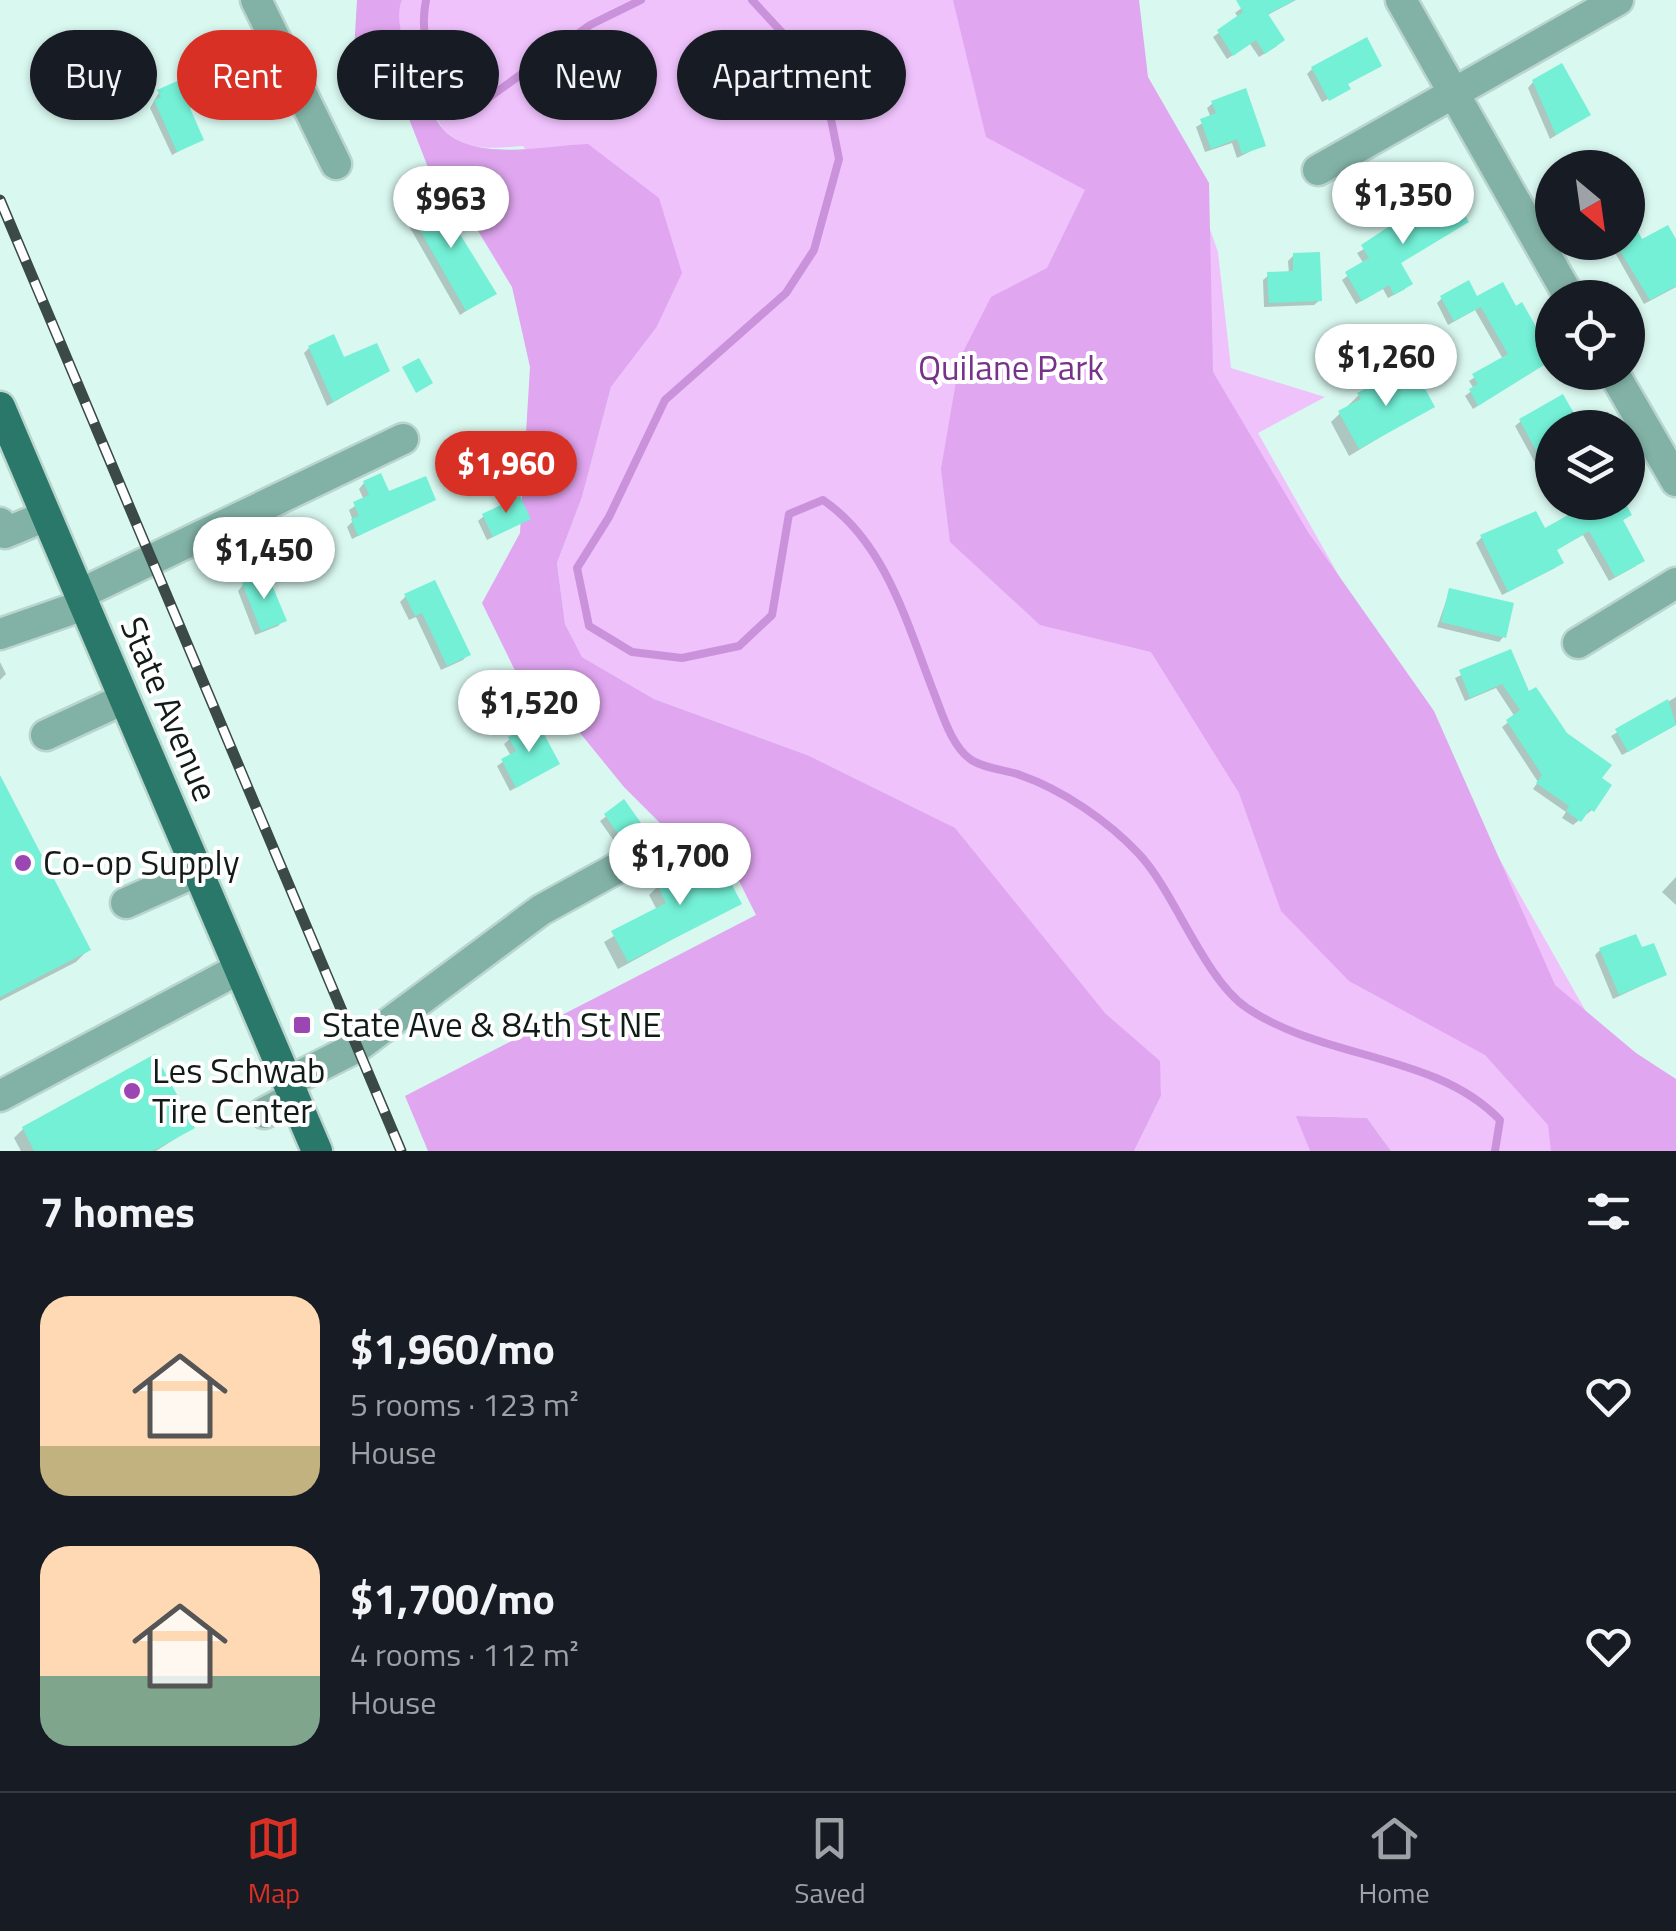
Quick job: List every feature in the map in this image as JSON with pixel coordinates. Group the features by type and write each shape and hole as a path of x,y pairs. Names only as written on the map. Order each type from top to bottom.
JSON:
{"main road":[{"name":"State Avenue","path":"2,416 291,1090 313,1150"}],"street":[{"path":"256,0 336,164"},
{"path":"1402,0 1560,280"},
{"path":"1318,170 1618,0"},
{"path":"1623,390 1676,481"},
{"path":"0,634 82,600 403,439"},
{"path":"2,535 46,516"},
{"path":"1578,643 1676,584"},
{"path":"46,735 124,699"},
{"path":"264,1112 540,910 619,867"},
{"path":"126,903 198,871"},
{"path":"0,1096 239,969"}],"green space":[{"path":"357,0 402,0 402,30 355,30"},
{"name":"Quilane Park","path":"402,0 1099,0 1192,178 1218,252 1231,368 1325,397 1258,433 1665,1151 1391,1151 1367,1118 1297,1116 1310,1151 1134,1151 1161,1096 1159,1061 1105,1013 1037,934 807,755 654,699 582,657 565,624 557,563 582,497 611,387 656,328 523,146 494,148 466,144 444,129 438,120 499,120 499,30 401,30"},
{"path":"953,0 1139,0 1148,77 1209,183 1213,372 1308,532 1434,711 1555,985 1636,1053 1676,1079 1676,1151 1551,1151 1548,1125 1485,1055 1349,981 1281,911 1239,793 1151,652 1040,625 950,542 941,469 960,358 991,297 1047,268 1085,190 986,137"},
{"path":"409,120 437,120 447,133 483,148 588,144 659,198 682,273 656,328 611,387 582,497 557,563 565,624 582,657 654,699 807,755 955,828 1105,1013 1160,1061 1161,1096 1134,1151 428,1151 405,1096 756,915 711,825 665,828 624,787 576,728 524,689 482,603 520,533 530,367 512,287 449,183 433,180"},
{"path":"1296,1116 1367,1118 1391,1151 1310,1151"}],"building":[{"path":"1236,0 1295,0 1268,14 1285,40 1265,54 1256,40 1233,56 1217,30 1243,12"},
{"path":"1367,37 1382,66 1348,84 1351,89 1329,101 1311,67"},
{"path":"1562,63 1591,115 1556,135 1532,80"},
{"path":"177,81 177,120 195,120 204,140 177,152 157,107 157,99 161,97 157,90"},
{"path":"1246,88 1266,146 1242,154 1237,139 1211,149 1200,119 1216,113 1211,101"},
{"path":"432,189 497,294 466,311 405,204"},
{"path":"1453,195 1469,222 1401,263 1413,284 1394,295 1389,285 1362,301 1345,272 1369,258 1361,245 1417,208 1420,214"},
{"path":"1668,225 1676,239 1676,286 1650,300 1645,280 1638,280 1626,260 1645,260 1645,237"},
{"path":"1320,252 1322,301 1269,303 1267,272 1293,271 1293,253"},
{"path":"1469,280 1477,296 1503,282 1516,306 1522,302 1535,325 1535,371 1478,406 1469,389 1478,384 1472,374 1508,354 1481,307 1454,321 1440,296"},
{"path":"334,334 344,357 377,343 390,371 333,402 308,346"},
{"path":"419,358 433,383 416,393 402,367"},
{"path":"1416,372 1435,407 1359,449 1338,411 1361,399 1357,393 1375,384 1379,391"},
{"path":"1563,394 1572,410 1535,410 1535,449 1519,419"},
{"path":"381,473 389,491 426,476 436,500 358,536 351,519 359,516 353,502 369,495 363,481"},
{"path":"520,496 531,519 493,537 482,514"},
{"path":"1535,511 1535,520 1541,520 1545,528 1559,520 1623,520 1645,561 1615,577 1589,531 1557,550 1564,563 1508,592 1480,535"},
{"path":"267,573 287,621 261,631 242,583"},
{"path":"435,580 471,655 447,666 422,613 415,616 404,594"},
{"path":"1449,588 1514,603 1506,638 1441,622"},
{"path":"1511,649 1529,691 1536,687 1567,733 1612,765 1602,778 1612,785 1594,812 1590,809 1581,822 1566,811 1569,806 1536,783 1542,775 1506,720 1520,710 1502,684 1470,698 1459,670"},
{"path":"1668,699 1676,725 1628,752 1615,729"},
{"path":"537,721 560,764 516,788 501,759 516,751 508,737"},
{"name":"Co-op Supply","path":"0,775 91,950 0,997"},
{"path":"624,799 651,837 630,851 604,814"},
{"path":"716,854 742,904 628,962 611,931 666,903 657,884"},
{"path":"1636,934 1642,947 1654,943 1667,975 1619,995 1599,948"},
{"name":"Les Schwab Tire Center","path":"155,1054 195,1128 153,1151 34,1151 22,1127"}],"waterway":[{"path":"426,0 425,34 434,64 454,88 484,101 590,25 641,0"},
{"path":"752,0 803,55 829,109 839,159 814,250 786,293 665,400 609,517 577,568 589,626 632,652 682,658 739,646 772,615 789,514 823,500 845,518 879,562 904,613 948,728 963,753 981,765 1020,775 1052,789 1099,818 1127,842 1152,870 1217,977 1247,1008 1277,1025 1412,1069 1474,1098 1500,1120 1495,1151"}],"railway":[{"path":"0,200 401,1151"}],"place":[{"name":"Co-op Supply","path":"23,863"},
{"name":"State Ave & 84th St NE","path":"302,1025"},
{"name":"Les Schwab Tire Center","path":"132,1091"}]}
